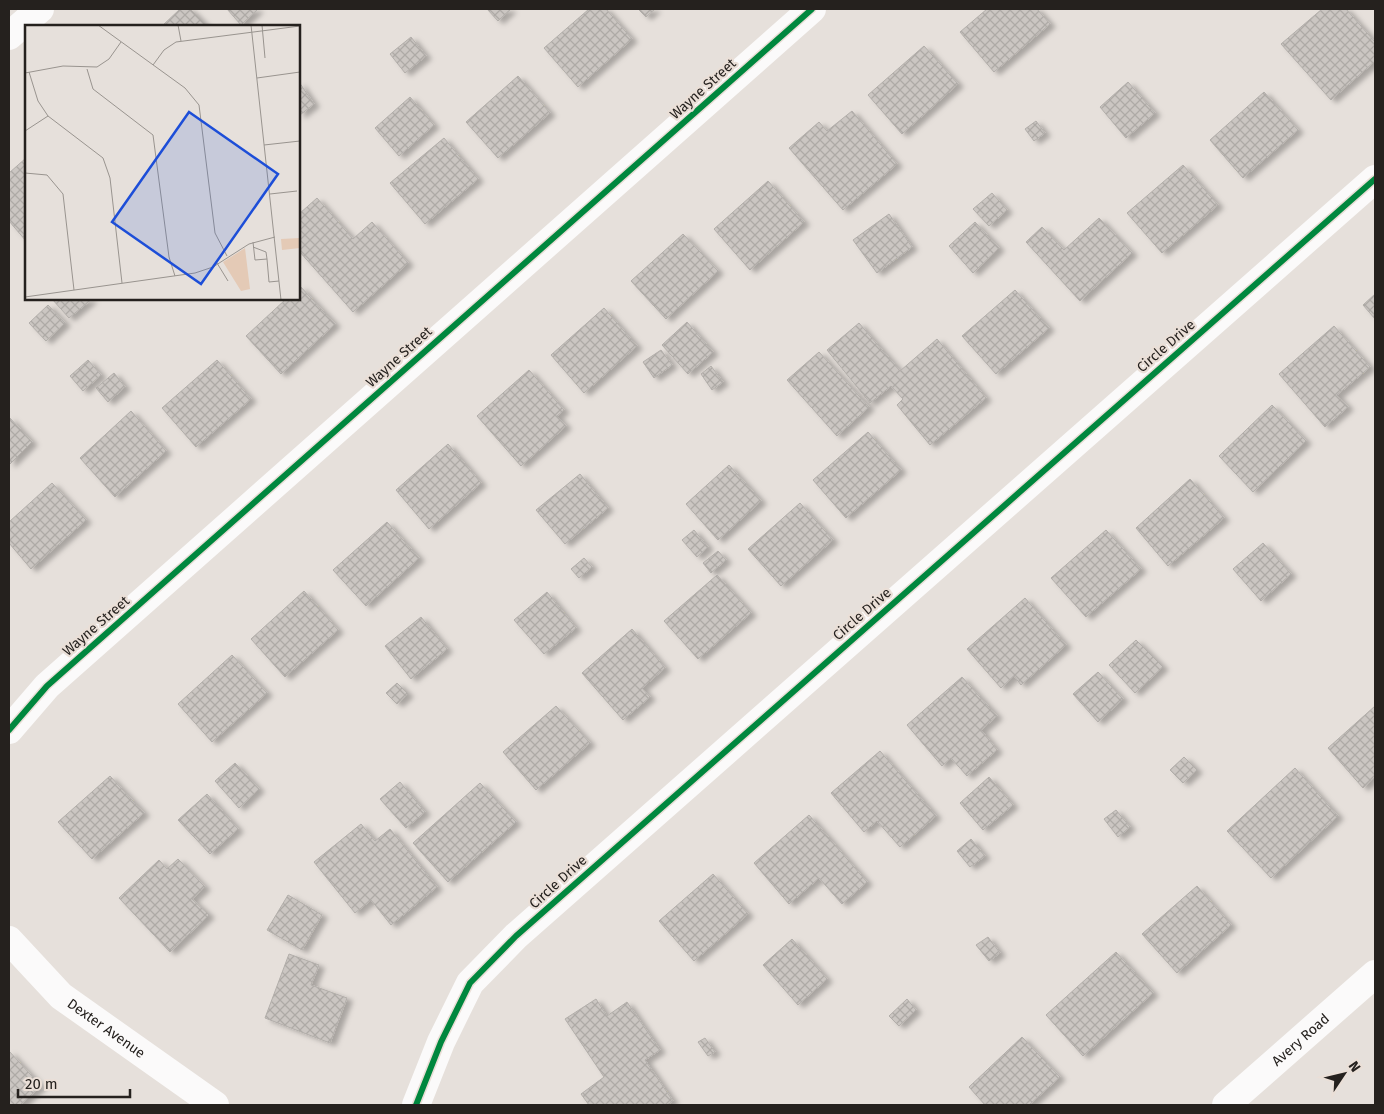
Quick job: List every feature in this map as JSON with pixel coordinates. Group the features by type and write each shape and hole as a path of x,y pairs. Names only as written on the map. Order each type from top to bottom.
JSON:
{"street":[{"path":"9,36 40,9"},
{"name":"Wayne Street","path":"9,730 47,686 812,9"},
{"name":"Circle Drive","path":"416,1105 441,1042 470,983 516,936 1375,179"},
{"name":"Dexter Avenue","path":"9,940 61,996 215,1105"},
{"name":"Avery Road","path":"1226,1105 1375,974"}],"building":[{"path":"180,9 190,9 206,25 163,25"},
{"path":"227,9 258,9 241,25"},
{"path":"487,9 511,9 498,21"},
{"path":"589,9 606,9 632,39 578,87 544,48"},
{"path":"638,9 655,9 646,17"},
{"path":"987,9 1037,9 1050,24 994,72 960,32"},
{"path":"1322,9 1346,9 1375,42 1375,61 1331,100 1281,44"},
{"path":"411,37 426,56 405,73 390,54"},
{"path":"924,46 958,84 902,134 868,95"},
{"path":"518,76 550,113 498,158 466,122"},
{"path":"1128,82 1155,113 1126,138 1100,107"},
{"path":"300,83 314,104 300,115"},
{"path":"1264,92 1298,130 1243,178 1210,140"},
{"path":"410,97 434,125 399,156 375,128"},
{"path":"852,111 897,164 843,210 789,148 819,122 827,131"},
{"path":"1036,121 1045,133 1034,141 1025,129"},
{"path":"444,138 478,179 425,224 390,183"},
{"path":"25,159 25,240 9,221 9,173"},
{"path":"1183,165 1218,205 1162,253 1127,213"},
{"path":"768,181 804,222 750,270 714,229"},
{"path":"992,193 1007,210 989,226 973,209"},
{"path":"317,198 353,239 372,222 408,263 353,312 300,252 300,213"},
{"path":"889,214 912,247 877,273 853,240"},
{"path":"1099,218 1132,253 1080,301 1026,242 1042,227 1064,250"},
{"path":"975,222 999,248 973,273 949,246"},
{"path":"683,234 718,271 666,319 631,281"},
{"path":"300,286 335,324 281,374 246,336 285,300 300,300"},
{"path":"1015,290 1049,328 996,374 962,336"},
{"path":"1375,294 1375,319 1363,305"},
{"path":"53,300 91,300 69,318"},
{"path":"48,305 65,323 46,341 29,323"},
{"path":"604,308 637,346 584,393 551,355"},
{"path":"687,322 713,352 688,374 662,345"},
{"path":"859,323 900,371 937,339 986,398 930,445 897,405 903,399 891,386 870,403 827,350"},
{"path":"1334,326 1370,367 1337,395 1348,407 1325,427 1279,374"},
{"path":"661,350 672,365 654,378 643,362"},
{"path":"819,352 869,407 837,436 787,380"},
{"path":"88,360 101,375 83,391 70,376"},
{"path":"217,360 251,399 196,447 162,408"},
{"path":"711,366 723,382 712,390 701,374"},
{"path":"529,370 564,410 557,416 566,426 521,466 477,416"},
{"path":"114,373 125,387 108,402 96,388"},
{"path":"1272,405 1306,441 1253,492 1219,456"},
{"path":"131,411 166,451 115,497 80,458"},
{"path":"9,417 32,442 10,464 9,463"},
{"path":"868,432 901,470 846,518 813,480"},
{"path":"448,444 481,483 429,529 396,490"},
{"path":"729,465 761,501 718,540 686,504"},
{"path":"580,474 608,508 565,544 536,510"},
{"path":"1190,479 1224,518 1168,566 1136,528"},
{"path":"52,483 86,520 31,569 9,543 9,522"},
{"path":"800,503 833,540 781,586 748,549"},
{"path":"387,522 419,558 366,606 333,570"},
{"path":"694,530 708,547 697,557 682,540"},
{"path":"1106,530 1141,569 1086,617 1051,578"},
{"path":"1263,543 1291,574 1261,601 1233,569"},
{"path":"718,551 726,560 711,573 703,563"},
{"path":"584,558 592,567 579,578 571,569"},
{"path":"717,575 751,613 698,659 664,621"},
{"path":"304,591 338,630 285,677 251,639"},
{"path":"547,592 576,628 544,654 514,620"},
{"path":"1025,598 1066,645 1021,685 1014,676 1001,688 967,649"},
{"path":"421,617 447,649 411,679 385,646"},
{"path":"632,629 665,668 642,688 650,697 623,720 582,673"},
{"path":"1136,640 1163,667 1135,693 1109,665"},
{"path":"232,655 267,693 212,742 178,704"},
{"path":"1098,672 1123,699 1098,722 1073,694"},
{"path":"962,677 997,716 981,730 997,750 967,776 951,758 942,766 907,725"},
{"path":"397,683 408,694 397,704 386,693"},
{"path":"556,706 590,743 536,790 503,752"},
{"path":"1375,706 1375,777 1363,788 1328,748"},
{"path":"880,751 936,816 900,847 877,821 864,832 831,793"},
{"path":"1184,757 1197,770 1183,783 1170,770"},
{"path":"235,763 259,789 239,808 215,781"},
{"path":"1295,768 1338,816 1271,878 1227,831"},
{"path":"110,776 144,813 92,859 58,822"},
{"path":"989,777 1013,805 983,830 960,803"},
{"path":"400,782 425,812 406,828 380,799"},
{"path":"480,783 516,822 448,882 413,843"},
{"path":"207,794 238,829 210,854 178,820"},
{"path":"1116,810 1130,827 1118,837 1104,819"},
{"path":"809,815 867,882 842,904 819,878 789,904 754,863"},
{"path":"361,824 375,841 390,829 437,887 391,925 371,900 355,913 314,862"},
{"path":"971,839 985,856 970,867 957,851"},
{"path":"178,859 205,887 192,899 209,915 170,952 119,898 159,860 167,869"},
{"path":"713,874 748,914 694,961 659,921"},
{"path":"1197,886 1231,925 1177,973 1142,934"},
{"path":"288,895 322,915 302,950 267,930"},
{"path":"988,937 1000,953 989,961 976,945"},
{"path":"792,939 827,979 798,1005 763,965"},
{"path":"1116,952 1153,993 1083,1056 1046,1015"},
{"path":"289,954 319,965 311,985 347,998 330,1043 265,1018"},
{"path":"596,999 607,1016 627,1002 660,1050 645,1060 673,1101 667,1105 589,1105 581,1094 604,1077 565,1019"},
{"path":"907,999 916,1010 899,1026 889,1016"},
{"path":"1022,1037 1060,1077 1029,1105 985,1105 969,1087"},
{"path":"705,1038 715,1052 708,1056 698,1042"},
{"path":"9,1051 41,1086 20,1105 9,1105"}],"cycle path":[{"path":"9,730 47,686 812,9"},
{"path":"416,1105 441,1042 470,983 516,936 1375,179"}]}
